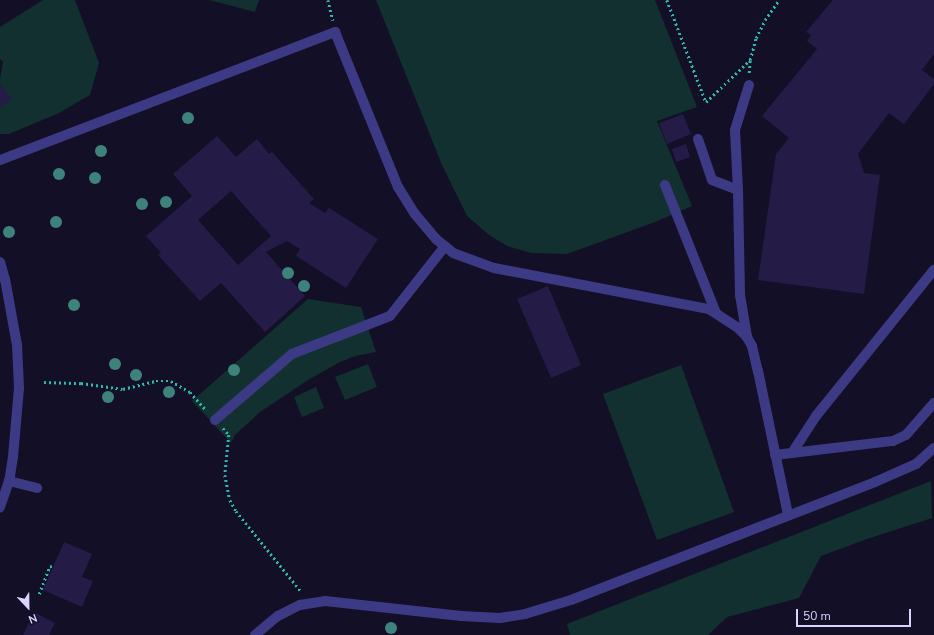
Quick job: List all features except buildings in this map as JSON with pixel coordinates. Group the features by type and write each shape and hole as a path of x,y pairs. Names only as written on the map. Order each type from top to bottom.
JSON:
{"street":[{"path":"0,160 335,32 398,187 415,214 436,239 453,253 471,261 494,268 709,309 737,327 747,337 752,346 788,515"},
{"path":"747,337 740,295 735,130 749,85"},
{"path":"698,139 712,180 738,190"},
{"path":"665,185 716,313"},
{"path":"215,420 292,354 390,316 445,246"},
{"path":"0,262 5,279 17,345 19,388 13,457 9,481 0,507"},
{"path":"792,453 816,416 934,270"},
{"path":"775,455 892,441 906,435 934,404"},
{"path":"254,635 278,616 300,605 325,601 461,616 500,618 525,614 571,600 876,482 916,464 934,448"},
{"path":"9,481 37,488"}],"path":[{"path":"328,0 335,32"},
{"path":"667,0 706,102 750,60"},
{"path":"749,85 750,60 756,38 764,20 779,0"},
{"path":"44,382 81,383 123,389 156,381 171,381 181,385 190,392 229,435 225,475 230,500 236,511 300,590"},
{"path":"39,594 50,566 53,567"}],"green space":[{"path":"43,0 75,0 99,63 90,95 59,113 9,134 0,134 0,79 3,62 0,59 0,27"},
{"path":"209,0 259,0 255,12"},
{"path":"376,0 655,0 697,107 657,121 692,206 655,222 567,254 531,253 507,246 489,235 467,216 442,165"},
{"path":"308,299 361,307 376,352 355,356 340,362 308,380 260,412 235,435 231,443 192,401"},
{"path":"368,364 377,387 345,400 335,377"},
{"path":"681,365 734,512 657,540 603,394"},
{"path":"316,387 324,408 302,417 294,397"},
{"path":"931,481 932,518 821,556 799,598 727,617 708,635 570,635 567,624"}]}
